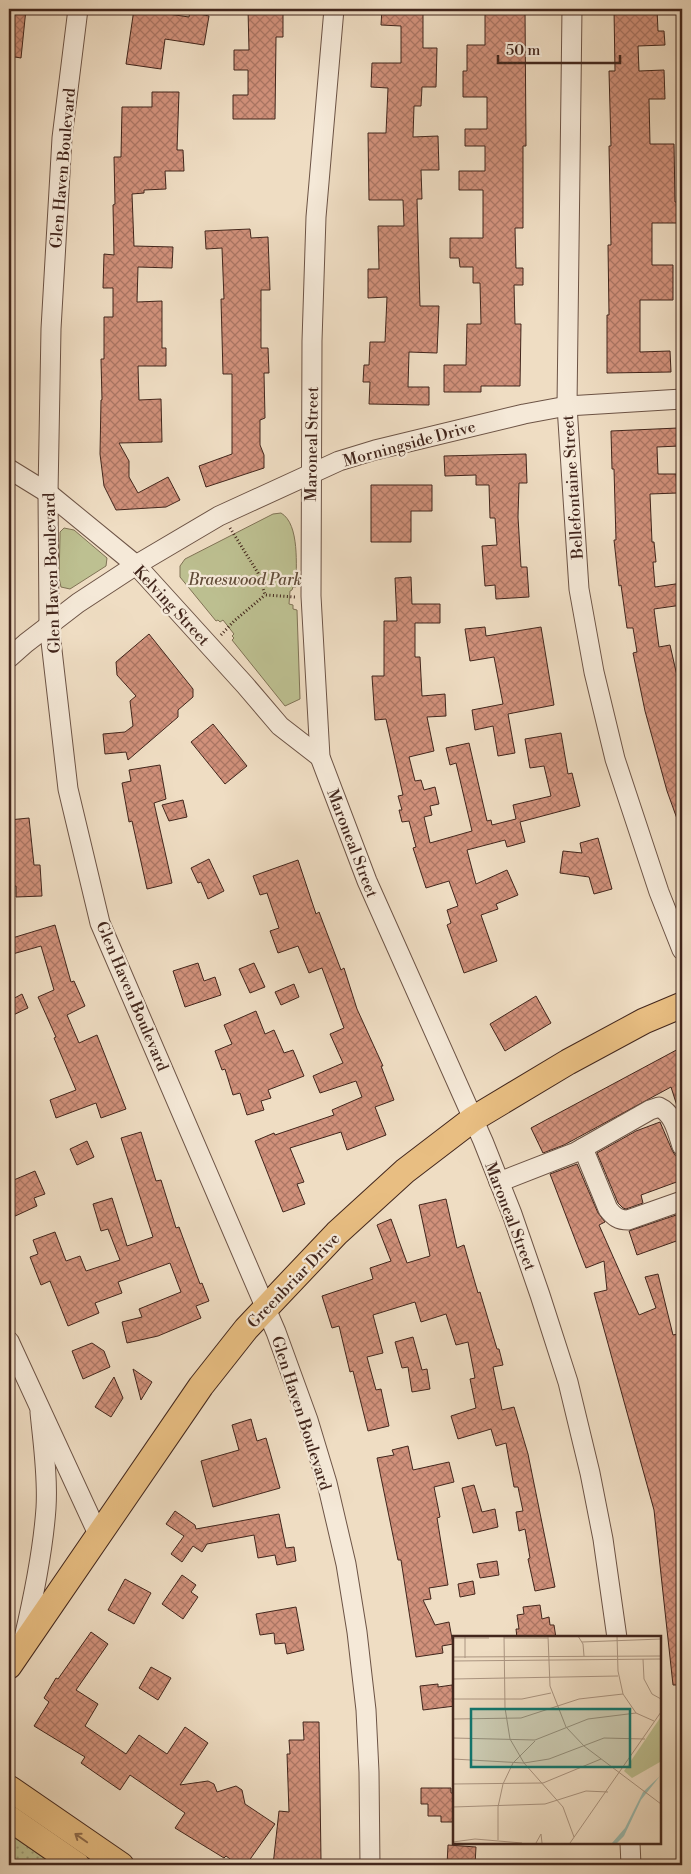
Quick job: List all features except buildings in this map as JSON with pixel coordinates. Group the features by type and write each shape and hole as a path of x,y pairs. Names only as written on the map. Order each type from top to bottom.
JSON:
{"main road":[{"name":"Greenbriar Drive","path":"15,1656 201,1386 246,1329 344,1227 405,1172 473,1118 568,1062 644,1021 682,1005"},
{"path":"9,1788 121,1865"},
{"path":"9,1818 77,1865"}],"street":[{"name":"Glen Haven Boulevard","path":"78,9 62,138 51,329 48,493 49,624 68,789 100,923 288,1361 327,1483 346,1564 357,1632 366,1710 370,1781 370,1865"},
{"name":"Maroneal Street","path":"334,9 316,217 312,341 311,596 320,758 367,881 473,1118 499,1182 540,1295 568,1382 603,1539 617,1636"},
{"name":"Bellefontaine Street","path":"572,9 567,406 579,589 594,672 615,759 659,892 682,950"},
{"name":"Morningside Drive","path":"9,658 49,624 136,565 219,516 339,461 375,450 524,414 567,406 682,399"},
{"name":"Kelving Street","path":"9,469 48,493 136,565 280,726 320,758"},
{"path":"499,1182 583,1148 650,1110 659,1107 671,1116 682,1146"},
{"path":"583,1148 608,1209 612,1215 620,1220 628,1220 682,1201"},
{"path":"9,1341 40,1412 98,1534"},
{"path":"15,1656 41,1557 46,1507 46,1473 40,1412"},
{"path":"630,1844 631,1865"}],"path":[{"path":"219,516 234,533 258,573 266,595"},
{"path":"210,646 234,621 266,595 311,596"}],"green space":[{"name":"Braeswood Park","path":"281,513 291,526 296,547 296,587 293,587 290,591 289,604 293,605 293,609 297,610 300,699 285,706 232,640 234,634 223,620 220,622 216,621 180,577 180,566 185,559 273,514"},
{"path":"64,528 74,530 107,558 106,566 70,589 61,587 59,578 60,532"},
{"path":"9,1834 54,1865 9,1865"}]}
